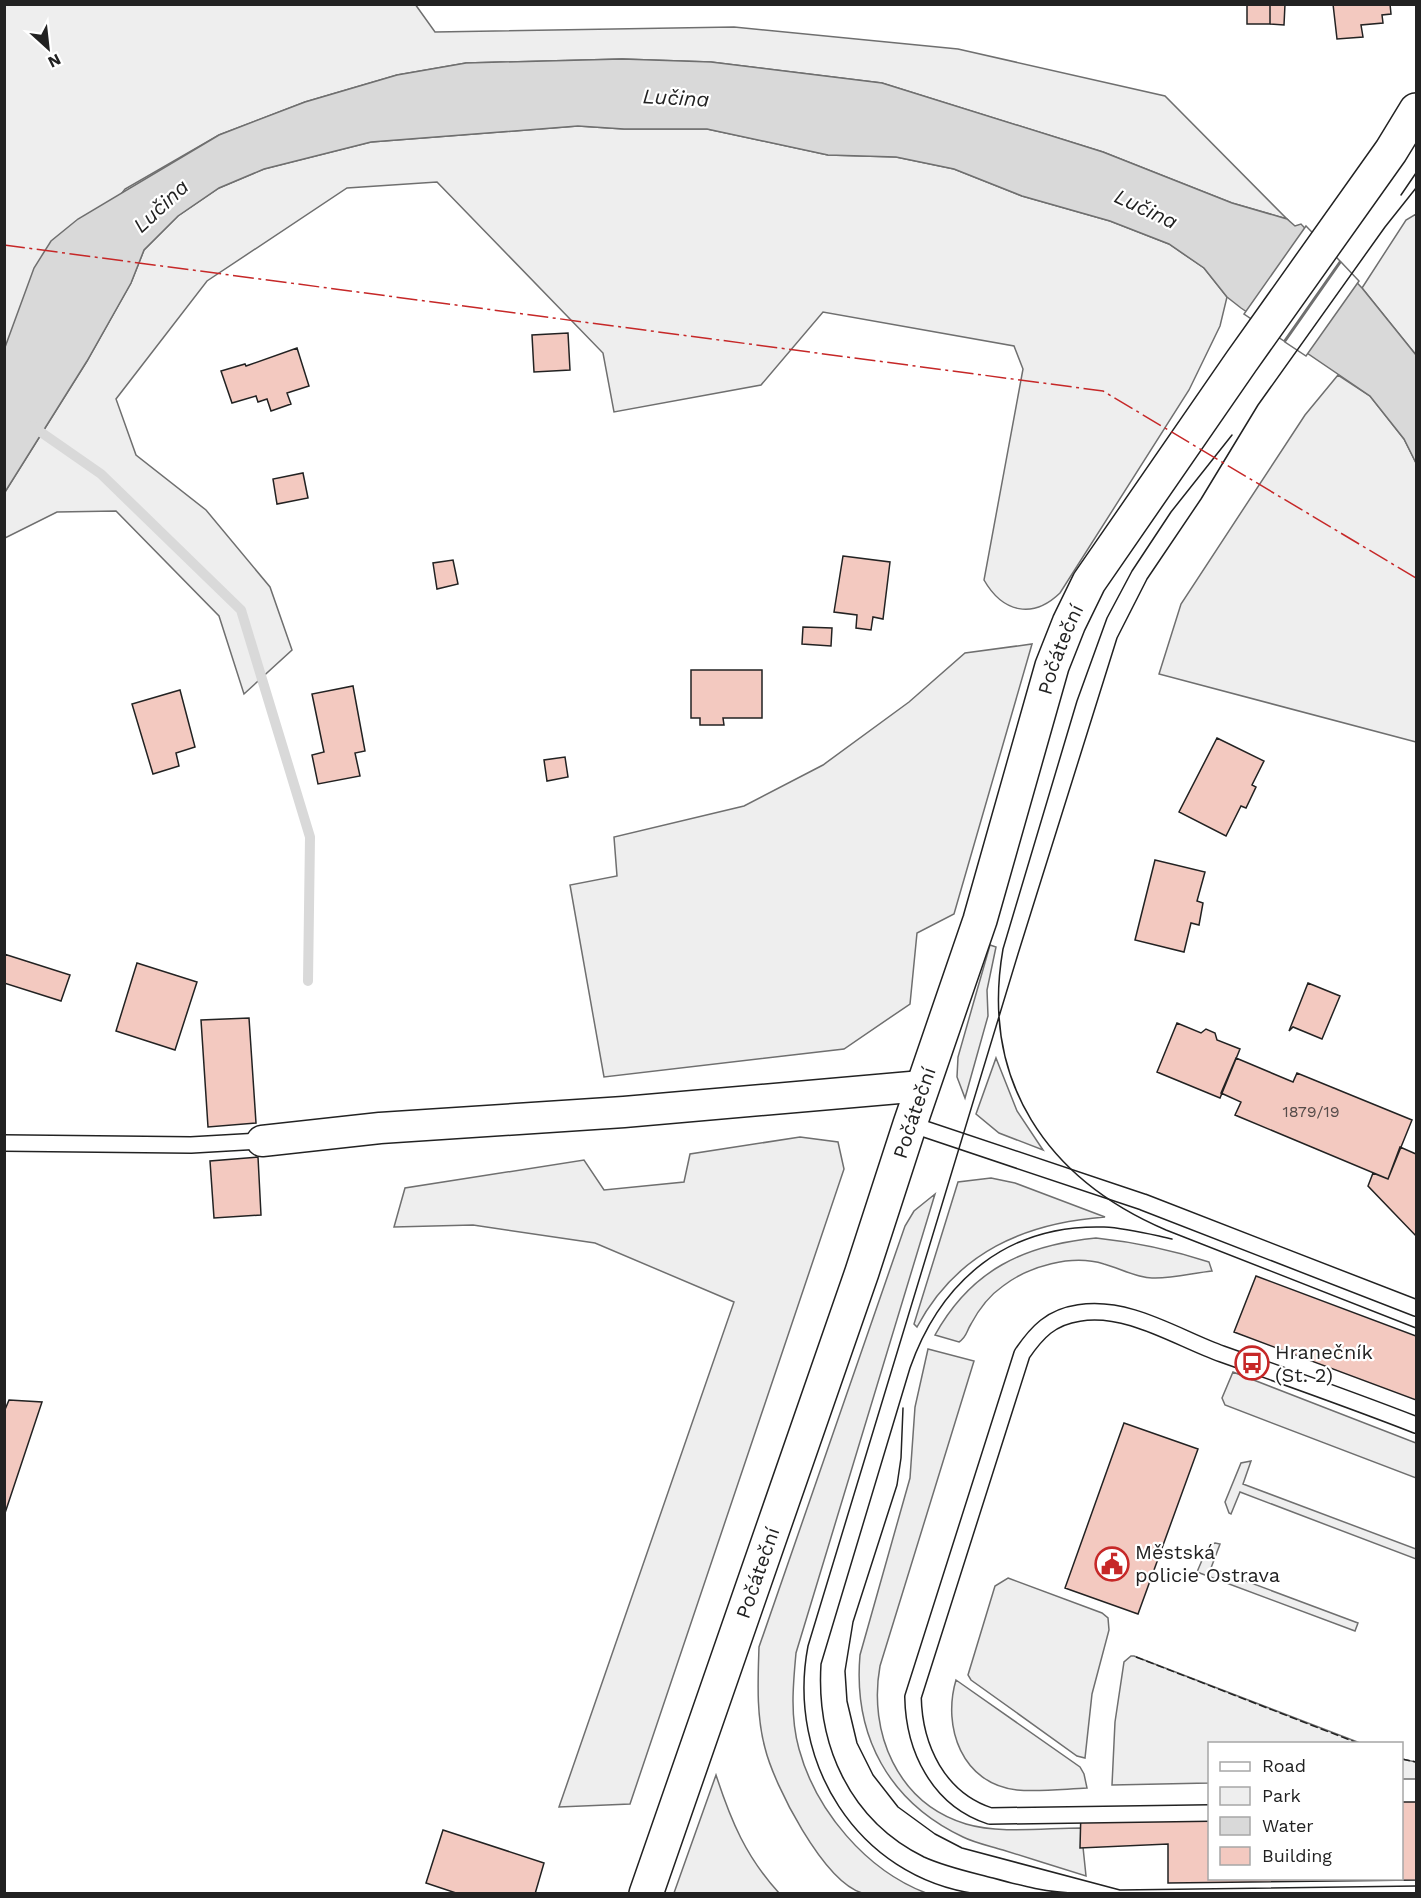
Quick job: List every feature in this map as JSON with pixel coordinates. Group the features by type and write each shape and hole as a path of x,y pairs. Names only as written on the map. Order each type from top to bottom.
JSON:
{"street":[{"name":"Počáteční","path":"646,1893 862,1272 922,1086 980,920 1052,666 1069,623 1089,582 1416,110"},
{"path":"262,1141 380,1128 624,1112 922,1086"}],"lane":[{"path":"910,1124 1143,1202 1416,1308"},
{"path":"4,1143 191,1145 262,1141"},
{"path":"1208,1813 990,1816 974,1811 943,1786 928,1763 918,1740 913,1697 1022,1354 1036,1333 1056,1318 1080,1312 1107,1313 1143,1322 1222,1354 1416,1425"}],"green space":[{"path":"415,4 435,32 734,27 958,49 1165,96 1287,219 1232,203 1103,152 882,83 711,62 622,59 466,63 397,75 305,102 219,135 125,189 13,332 5,350 4,5"},
{"path":"578,126 624,129 707,129 828,155 896,157 954,169 1022,196 1110,221 1169,244 1204,268 1227,297 1220,326 1189,390 1060,593 1039,607 1019,609 1000,600 984,580 1023,369 1014,346 823,312 761,385 614,412 603,353 437,182 347,188 207,281 116,399 136,455 206,510 270,587 292,650 244,694 219,616 116,511 57,512 5,538 5,492 87,361 131,283 144,250 178,216 219,188 264,169 371,142"},
{"path":"1416,214 1416,355 1362,288 1406,220"},
{"path":"1338,375 1370,396 1404,439 1416,463 1416,742 1159,674 1181,604 1305,415"},
{"path":"1032,644 954,914 917,933 910,1004 844,1049 604,1077 570,885 617,876 614,837 744,806 823,765 909,702 965,653"},
{"path":"990,945 996,947 987,990 988,1016 965,1098 957,1077 958,1057"},
{"path":"996,1058 1017,1111 1043,1150 999,1133 976,1114"},
{"path":"800,1137 838,1142 844,1169 630,1804 559,1807 734,1302 595,1243 473,1225 394,1227 405,1188 584,1160 604,1190 684,1182 690,1154"},
{"path":"991,1178 1015,1183 1105,1217 1048,1226 996,1246 973,1261 952,1279 933,1301 917,1327 914,1324 958,1182"},
{"path":"935,1194 796,1653 794,1725 807,1772 818,1794 846,1836 864,1854 883,1870 926,1893 876,1895 862,1893 847,1885 832,1870 802,1830 778,1785 765,1748 760,1723 759,1647 905,1226 914,1211"},
{"path":"1096,1238 1153,1247 1195,1258 1209,1262 1212,1271 1152,1278 1092,1261 1078,1260 1051,1264 1025,1273 998,1290 981,1308 959,1342 935,1335 949,1312 965,1293 1002,1265 1046,1247"},
{"path":"928,1349 974,1361 880,1666 877,1691 884,1739 893,1762 905,1782 922,1800 942,1814 966,1824 993,1829 1081,1828 1086,1876 972,1841 937,1822 915,1805 896,1785 881,1763 870,1739 859,1685 860,1655 910,1478 915,1407"},
{"path":"1233,1372 1416,1443 1416,1478 1225,1405 1222,1398"},
{"path":"1251,1461 1243,1484 1416,1549 1416,1559 1240,1492 1231,1514 1229,1513 1225,1502 1241,1463"},
{"path":"1215,1543 1220,1544 1211,1568 1358,1623 1355,1631 1197,1572 1208,1546"},
{"path":"1008,1578 1102,1613 1108,1618 1109,1630 1092,1694 1085,1758 1077,1756 971,1680 968,1675 995,1586"},
{"path":"1134,1656 1357,1742 1208,1742 1208,1783 1112,1785 1115,1722 1124,1662"},
{"path":"956,1680 1080,1767 1087,1788 1017,1790 998,1785 982,1777 970,1765 955,1734 952,1698"},
{"path":"1403,1759 1416,1762 1416,1779 1403,1779"},
{"path":"716,1775 741,1838 757,1866 779,1893 674,1893"}],"water":[{"name":"Lučina","path":"622,59 711,62 882,83 1103,152 1232,203 1287,219 1295,226 1301,224 1362,288 1416,355 1416,463 1404,439 1370,396 1241,308 1227,297 1204,268 1169,244 1110,221 1022,196 954,169 896,157 828,155 707,129 624,129 578,126 371,142 264,169 219,188 178,216 144,250 131,283 87,361 5,492 4,350 34,268 51,241 78,219 219,135 305,102 397,75 466,63"}],"pier":[{"path":"1306,226 1340,261 1284,341 1244,314"},
{"path":"1341,262 1359,281 1306,356 1285,342"}],"building":[{"path":"1247,4 1270,4 1270,24 1247,24"},
{"path":"1270,4 1285,4 1284,25 1270,24"},
{"path":"1333,4 1390,4 1391,14 1382,15 1383,23 1361,25 1363,37 1337,39"},
{"path":"568,333 570,370 534,372 532,335"},
{"path":"297,348 309,386 287,393 291,404 271,411 267,399 258,402 256,396 232,403 221,371 245,364 246,366"},
{"path":"303,473 308,498 277,504 273,479"},
{"path":"843,556 890,562 883,619 873,617 871,630 856,628 857,615 834,612"},
{"path":"453,560 458,584 437,589 433,563"},
{"path":"803,627 832,628 831,646 802,644"},
{"path":"691,670 762,670 762,718 723,718 724,725 700,725 700,718 691,718"},
{"path":"353,686 365,751 355,753 360,776 318,784 312,755 324,752 312,694"},
{"path":"180,690 195,747 176,753 179,766 153,774 132,704"},
{"path":"1217,738 1264,761 1252,785 1256,787 1246,808 1241,806 1226,836 1179,812"},
{"path":"565,757 568,777 547,781 544,760"},
{"path":"1155,860 1205,872 1197,901 1203,903 1199,925 1191,923 1184,952 1135,940"},
{"path":"4,954 70,975 61,1001 4,983"},
{"path":"137,963 197,982 175,1050 116,1031"},
{"path":"1308,983 1340,996 1322,1039 1293,1027 1289,1031"},
{"path":"249,1018 256,1123 208,1127 201,1020"},
{"path":"1177,1023 1201,1033 1206,1029 1215,1033 1217,1040 1240,1049 1220,1098 1157,1072"},
{"path":"1236,1058 1293,1082 1297,1073 1412,1120 1388,1179 1235,1115 1241,1102 1221,1093"},
{"path":"1400,1147 1416,1154 1416,1236 1368,1186 1373,1173 1388,1179"},
{"path":"258,1157 261,1215 214,1218 210,1161"},
{"path":"1256,1276 1416,1336 1416,1400 1234,1332"},
{"path":"9,1400 42,1402 4,1516 4,1412"},
{"path":"1124,1423 1198,1449 1138,1614 1065,1588"},
{"path":"1403,1802 1416,1802 1416,1880 1168,1883 1168,1844 1080,1848 1081,1810 1208,1807 1208,1880 1403,1880"},
{"path":"443,1830 544,1863 535,1894 459,1894 426,1883"}],"waterway":[{"path":"32,426 101,474 241,610 310,837 308,981"}],"tram line":[{"path":"1401,195 1416,173"},
{"path":"977,1894 934,1883 896,1864 865,1838 839,1806 820,1770 808,1730 804,1689 808,1646 1018,954 1117,638 1147,579 1201,499 1258,405 1385,227 1416,188"},
{"path":"1232,435 1171,512 1132,571 1107,618 1077,701 1003,949 999,997 1002,1041 1013,1082 1031,1120 1056,1153 1087,1183 1124,1209 1166,1230 1416,1328"},
{"path":"1078,1893 1035,1888 941,1864 924,1857 898,1841 876,1822 857,1801 842,1777 832,1750 824,1723 821,1664 910,1368 923,1337 940,1308 960,1284 983,1263 1009,1247 1038,1235 1069,1229 1104,1227 1172,1239"},
{"path":"903,1408 901,1458 897,1485 853,1622 845,1671 847,1701 857,1743 873,1775 898,1807 935,1834 962,1848 1120,1890 1416,1886"}],"fence":[{"path":"1136,1657 1355,1742"},
{"path":"1403,1759 1416,1762"}],"power":[{"path":"4,245 1103,391 1416,578"}],"place":[{"name":"Hranečník (St. 2)","path":"1252,1363"},
{"name":"Městská policie Ostrava","path":"1112,1564"}]}
